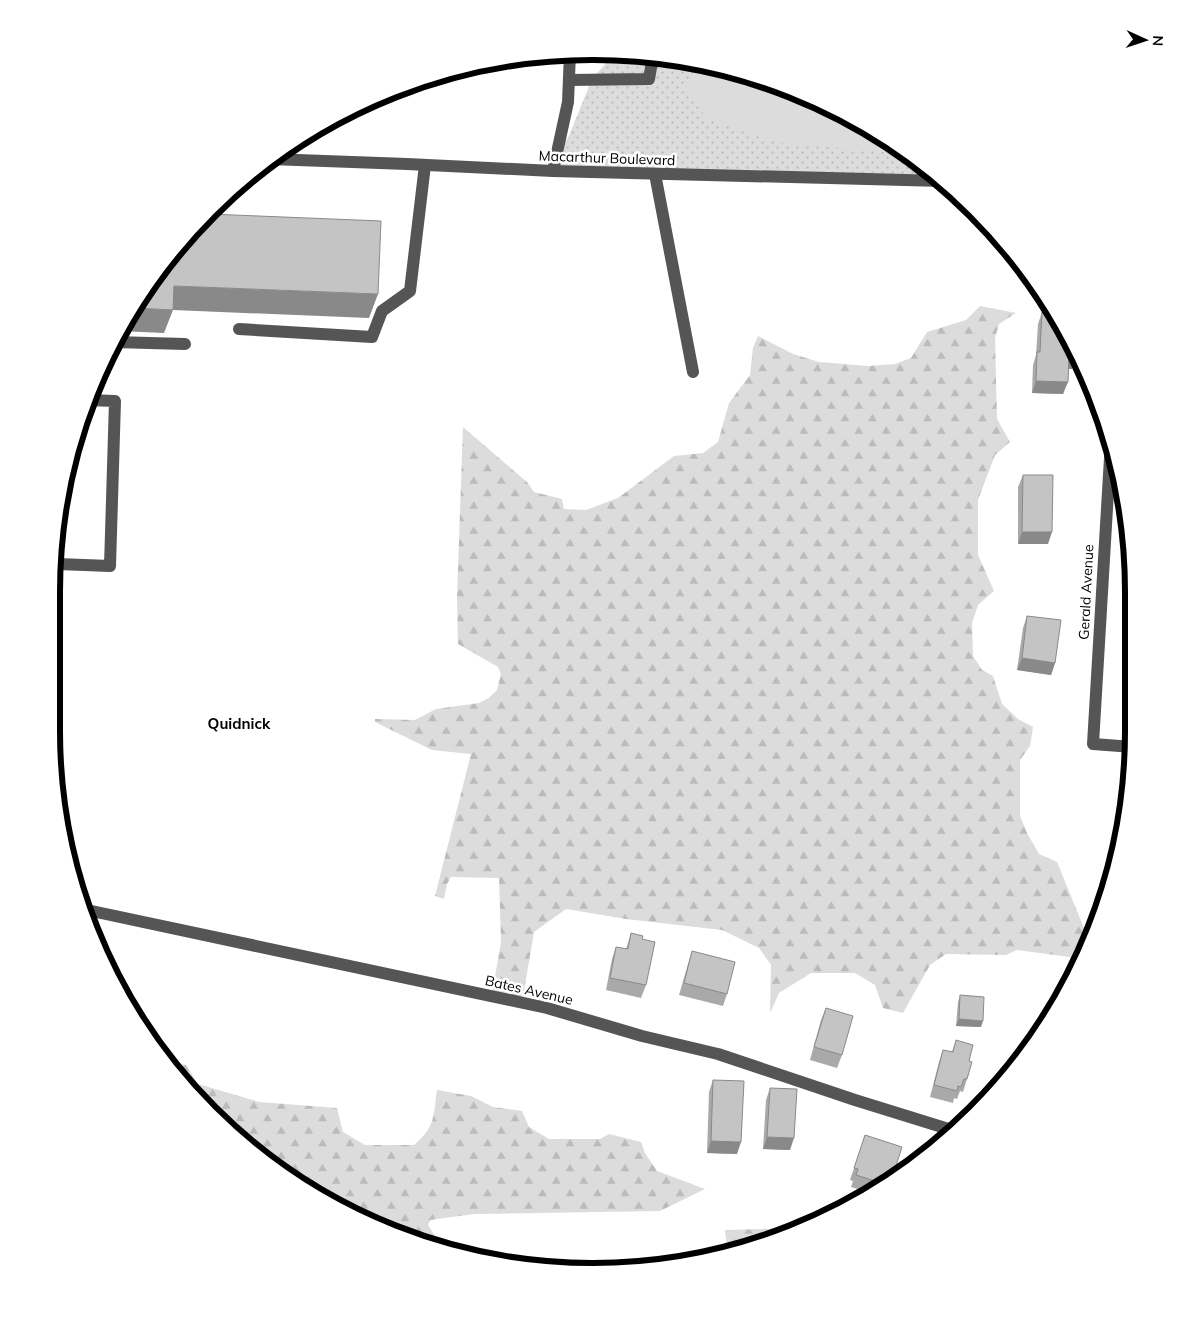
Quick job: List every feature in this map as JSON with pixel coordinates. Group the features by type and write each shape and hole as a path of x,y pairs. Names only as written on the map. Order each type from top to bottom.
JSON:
{"street":[{"path":"553,172 568,102 570,61"},
{"path":"569,80 649,78 652,64"},
{"name":"Macarthur Boulevard","path":"283,160 553,172 930,181"},
{"path":"239,329 372,337 382,311 410,291 425,165"},
{"path":"655,174 693,372"},
{"path":"123,342 185,344"},
{"path":"61,564 110,566 115,401 96,400"},
{"name":"Gerald Avenue","path":"1110,466 1093,744 1125,746"},
{"name":"Bates Avenue","path":"92,911 546,1008 642,1036 718,1054 854,1100 947,1128"}],"green space":[{"path":"608,60 627,61 696,70 764,88 828,115 859,131 928,179 557,170 565,141 568,138 592,79"},
{"path":"694,70 764,88 828,115 859,131 892,153 775,142 706,118 686,89"},
{"path":"980,306 1016,313 999,324 995,338 997,419 1010,442 995,455 978,500 978,555 994,591 978,605 972,623 973,656 982,670 993,676 1002,704 1018,719 1033,727 1030,746 1020,760 1020,816 1039,854 1057,862 1085,931 1072,961 1070,957 1017,950 1006,955 946,954 930,965 903,1013 883,1008 875,985 855,973 811,973 779,993 770,1013 771,965 759,948 722,930 626,919 566,909 534,932 522,1003 492,994 501,942 499,878 451,877 447,884 444,899 435,896 471,754 432,750 375,722 375,719 415,720 436,709 479,703 489,698 497,690 501,674 498,667 458,644 457,597 463,427 527,482 534,492 562,499 564,509 586,510 618,498 674,456 703,453 718,442 729,403 750,375 753,348 758,336 793,354 819,362 868,366 895,364 911,358 927,332 966,320"},
{"path":"177,1064 186,1065 198,1084 259,1102 337,1108 343,1132 365,1145 414,1145 430,1126 434,1114 437,1090 471,1096 493,1107 522,1111 529,1127 549,1139 600,1139 609,1134 641,1142 645,1153 657,1171 705,1189 660,1211 474,1214 430,1220 428,1225 437,1240 389,1222 326,1192 268,1153 241,1131 192,1082"},
{"path":"780,1229 727,1246 725,1230"}],"building":[{"path":"218,214 381,221 378,294 174,286 173,310 143,308 170,268 192,241"},
{"path":"1042,312 1045,312 1069,356 1068,382 1036,381 1037,352 1040,352"},
{"path":"1023,475 1053,475 1052,532 1022,532"},
{"path":"1027,616 1061,620 1055,663 1022,658"},
{"path":"631,933 643,936 642,939 655,942 646,985 610,978 616,947 628,949"},
{"path":"692,951 735,962 727,994 684,983"},
{"path":"960,995 984,997 983,1021 959,1019"},
{"path":"826,1008 853,1016 842,1055 814,1047"},
{"path":"956,1040 973,1045 969,1061 972,1062 967,1079 964,1079 961,1087 958,1086 957,1091 934,1085 943,1050 953,1052"},
{"path":"713,1080 744,1081 741,1142 711,1141"},
{"path":"770,1088 797,1089 794,1138 767,1137"},
{"path":"865,1135 902,1147 895,1168 875,1181 856,1175 858,1169 854,1168"}],"district":[{"name":"Quidnick","path":"239,723"}]}
